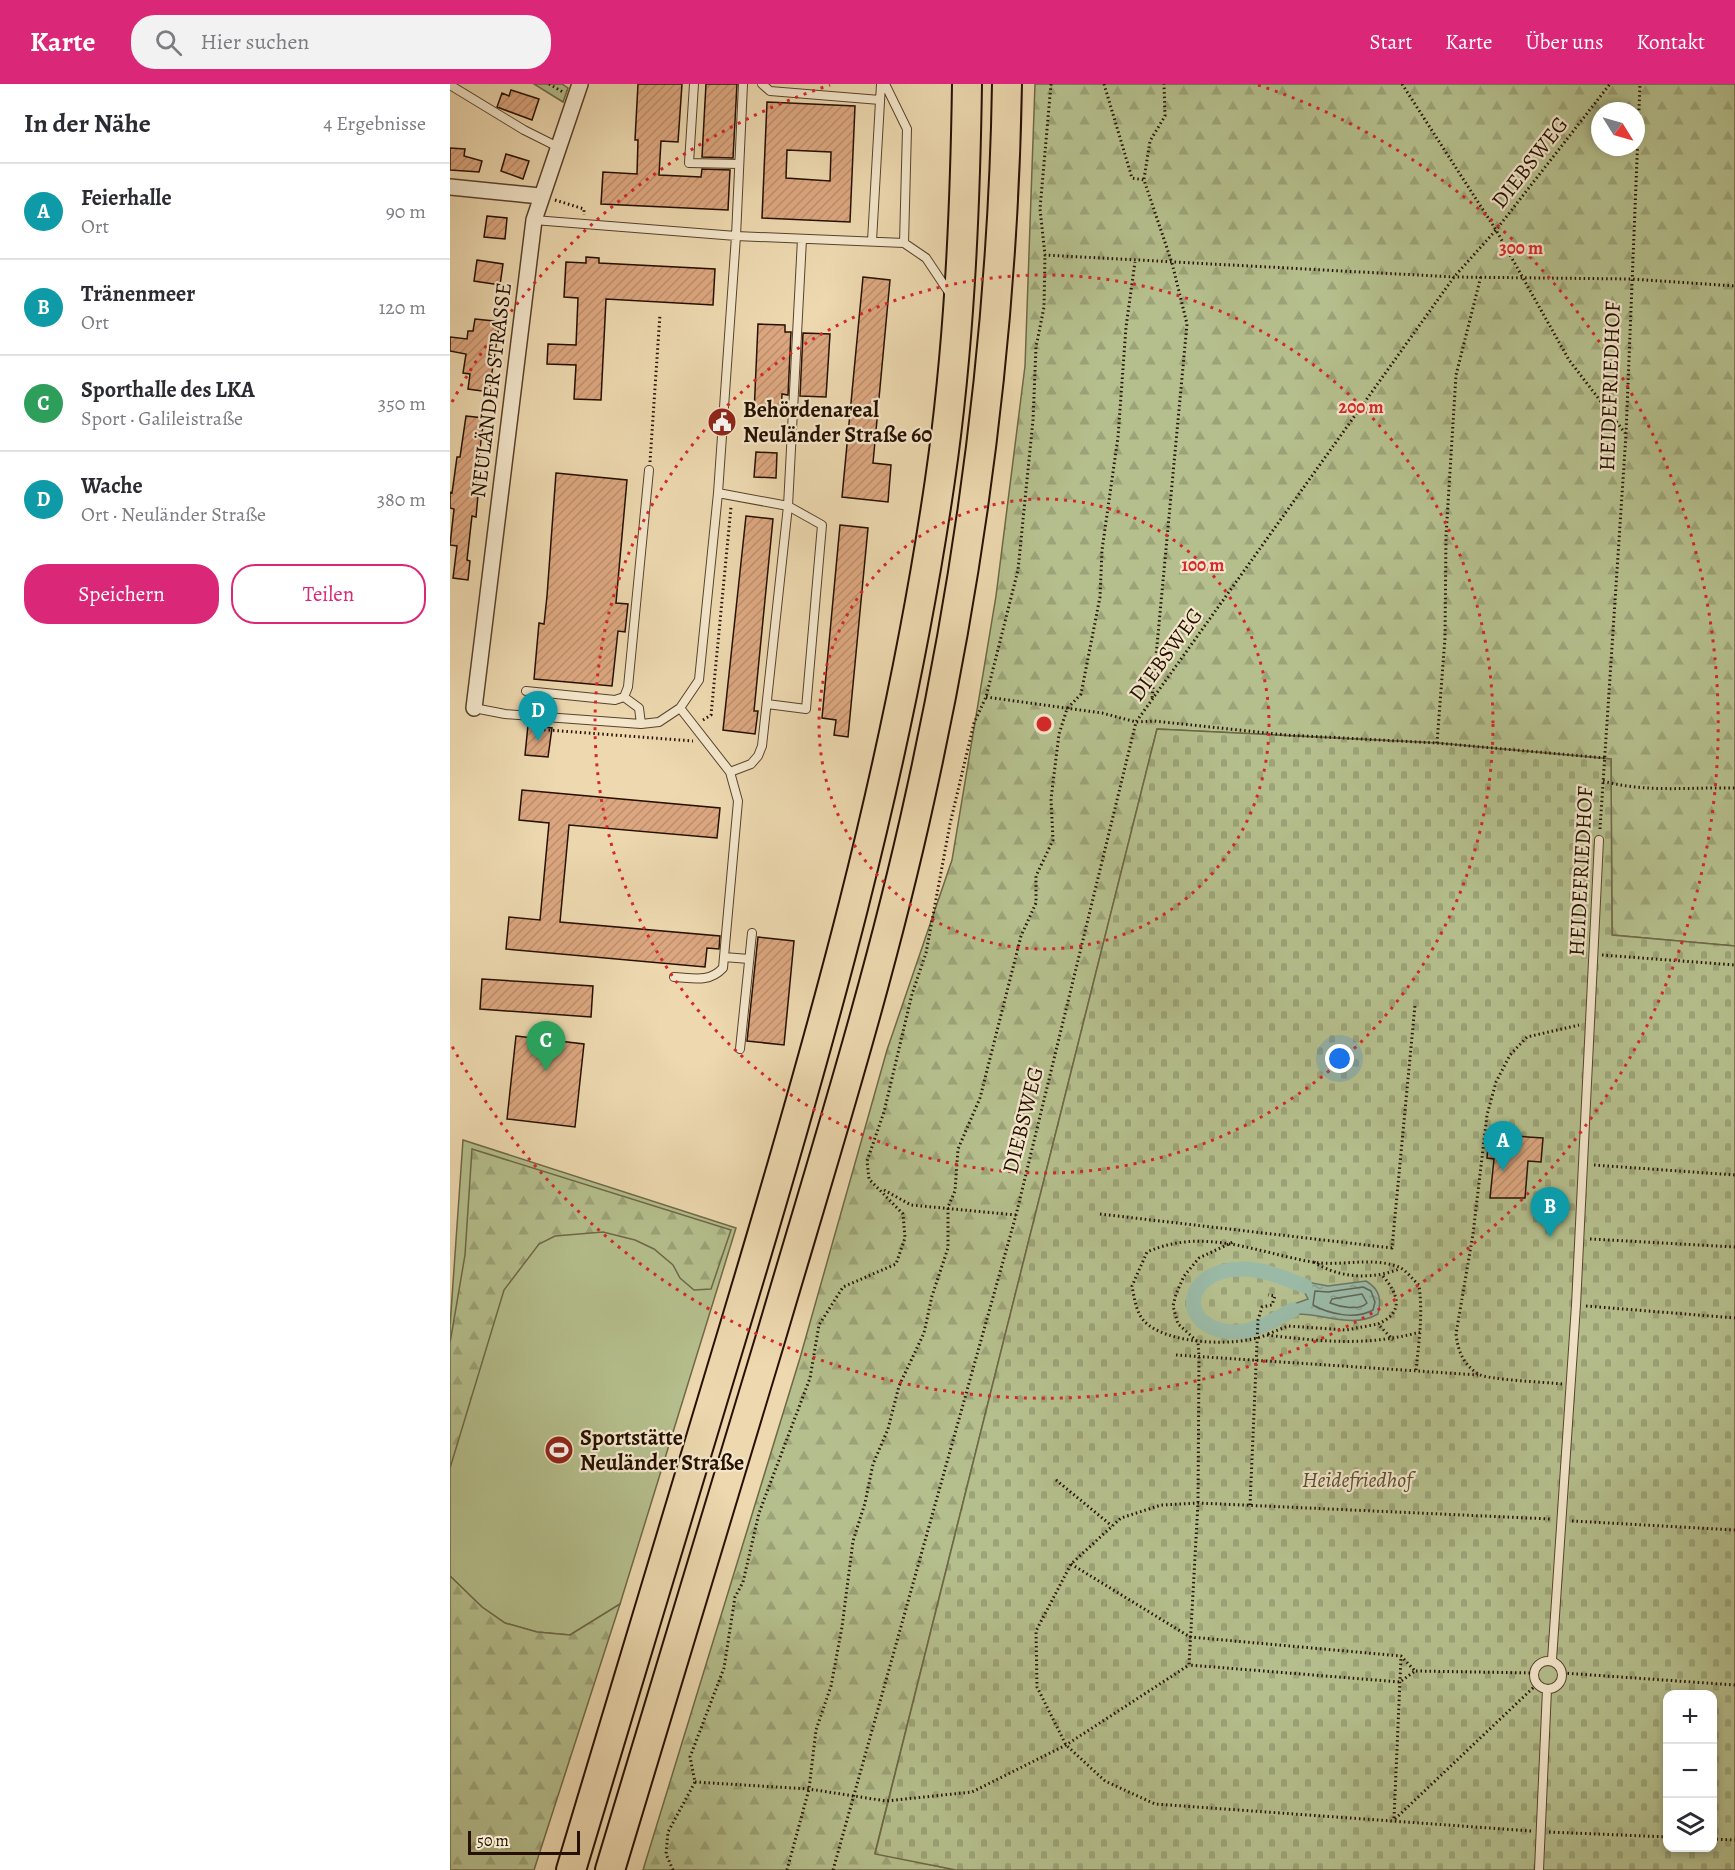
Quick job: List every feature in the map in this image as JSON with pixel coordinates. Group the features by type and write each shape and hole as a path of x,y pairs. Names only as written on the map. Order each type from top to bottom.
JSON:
{"highway":[{"path":"571,1870 807,1087 854,910 894,735 927,562 940,477 958,305 967,84"},
{"path":"610,1870 835,1121 920,802 951,646 982,448 998,285 1007,84"}],"street":[{"name":"NEULÄNDER STRASSE","path":"474,708 534,220 540,196 580,84"},
{"path":"450,187 540,196"}],"lane":[{"path":"694,84 689,163 739,164"},
{"path":"474,708 505,714 641,724 658,722 680,708 699,680 718,493 736,236 743,84"},
{"path":"762,84 770,91 880,100"},
{"path":"872,241 880,100 883,84"},
{"path":"883,84 907,129 904,243"},
{"path":"450,85 524,130 558,147"},
{"path":"534,220 736,236 904,243 926,258 958,305"},
{"path":"730,772 751,764 758,756 762,746 788,506 802,239"},
{"path":"526,691 615,700 624,697 628,687 649,470"},
{"path":"718,493 788,506 822,525 806,709 767,704"},
{"path":"624,697 639,708 641,724"},
{"path":"674,977 707,979 716,976 723,968 738,801 730,772 680,708"},
{"name":"HEIDEFRIEDHOF","path":"1552,1660 1576,1305 1599,840"},
{"path":"740,1049 752,933"},
{"path":"724,957 749,959"},
{"path":"1552,1660 1559,1664 1563,1673 1561,1682 1556,1688 1547,1689 1537,1684 1534,1673 1542,1661 1552,1660"},
{"path":"1539,1870 1547,1689"}],"path":[{"path":"673,1870 666,1854 668,1832 694,1782 690,1757 724,1668 735,1597 743,1582 759,1513 810,1378 819,1325 843,1287 896,1264 905,1238 903,1214 869,1179 867,1161 884,1112 912,994 927,953 952,813 974,723 986,697 1018,570 1033,420 1036,346 1044,307 1045,255 1040,209 1051,84"},
{"path":"1104,84 1132,178 1144,180"},
{"path":"1152,700 1187,324 1172,262 1144,180 1150,141 1165,116 1164,84"},
{"path":"1402,84 1497,230 1522,279 1569,360 1626,434"},
{"name":"DIEBSWEG","path":"833,1870 855,1798 1016,1215 1136,722 1454,278 1497,230 1610,84"},
{"name":"HEIDEFRIEDHOF","path":"1599,840 1626,434 1640,84"},
{"path":"540,196 584,209 585,225"},
{"path":"1045,255 1135,262 1172,262 1454,278 1480,276 1522,279 1631,279 1735,286"},
{"path":"787,1870 809,1789 816,1730 831,1686 842,1627 853,1541 865,1503 873,1464 888,1429 899,1386 924,1333 932,1296 948,1248 948,1207 955,1191 957,1149 980,1098 1021,936 1036,903 1036,876 1053,840 1051,799 1059,734 1067,709 1081,694 1100,597 1102,550 1118,437 1126,327 1135,262"},
{"path":"1437,743 1445,638 1446,536 1456,375 1480,276"},
{"path":"649,470 660,314"},
{"path":"694,726 711,715 732,496"},
{"path":"986,697 1102,713 1136,722 1154,721 1286,735 1437,743 1605,758"},
{"path":"1603,781 1624,787 1658,789 1735,788"},
{"path":"1593,954 1735,965"},
{"path":"1100,1214 1392,1248 1415,1005"},
{"path":"1480,1375 1465,1362 1458,1351 1456,1334 1473,1234 1487,1114 1496,1082 1509,1055 1527,1036 1590,1022"},
{"path":"1583,1164 1735,1175"},
{"path":"880,1188 911,1204 1016,1215"},
{"path":"1578,1238 1735,1247"},
{"path":"1189,1665 1198,1503 1199,1357 1198,1342 1178,1324 1173,1306 1184,1276 1199,1258 1233,1242"},
{"path":"1383,1276 1395,1290 1397,1303 1389,1320 1378,1324 1346,1330 1288,1326 1256,1339 1198,1342 1157,1331 1146,1323 1140,1316 1132,1286 1134,1276 1147,1252 1169,1243 1233,1242 1314,1262 1340,1275 1383,1276 1400,1268"},
{"path":"1314,1262 1368,1261 1400,1268 1419,1285 1422,1306 1416,1370"},
{"path":"1250,1505 1254,1361 1258,1320 1262,1307 1272,1305 1275,1296 1268,1295"},
{"path":"1576,1305 1735,1318"},
{"path":"1378,1324 1393,1340"},
{"path":"1266,1335 1332,1343 1393,1340 1420,1332"},
{"path":"1176,1355 1416,1370 1569,1384"},
{"path":"1056,1480 1112,1527"},
{"path":"1663,1837 1541,1831 1155,1804 1105,1781 1066,1745 1036,1688 1036,1631 1071,1564 1121,1518 1161,1505 1198,1503 1250,1505 1735,1530"},
{"path":"1071,1564 1191,1637 1401,1656 1416,1671"},
{"path":"1394,1820 1401,1656"},
{"path":"694,1782 809,1789 855,1798 886,1801 972,1792 1066,1745 1189,1665 1400,1682 1416,1671 1534,1673"},
{"path":"1563,1673 1735,1685"},
{"path":"1394,1820 1537,1684"},
{"path":"1717,1839 1735,1840"}],"green space":[{"path":"534,84 562,84 568,88 563,102"},
{"path":"1035,84 1735,84 1735,946 1612,935 1611,759 1437,743 1157,729 875,1853 956,1870 643,1870 800,1358 887,1050 952,860 996,596 1025,366"},
{"name":"Heidefriedhof","path":"1157,729 1437,743 1611,759 1612,935 1735,946 1735,1870 956,1870 875,1854"},
{"name":"Sportstätte Neuländer Straße","path":"463,1140 736,1228 620,1604 570,1635 537,1632 505,1623 482,1607 450,1576 450,1326"},
{"path":"472,1149 731,1230 711,1289 694,1290 680,1278 673,1265 654,1249 635,1240 603,1232 555,1236 539,1244 504,1290 450,1468 450,1343 465,1255"},
{"path":"450,1576 482,1607 505,1623 537,1632 570,1635 620,1604 534,1870 450,1870"}],"water":[{"path":"1366,1281 1374,1287 1378,1294 1380,1303 1378,1314 1358,1320 1348,1320 1295,1314 1294,1304 1308,1299 1304,1291 1307,1282 1328,1286"}],"building":[{"path":"638,84 682,84 678,142 661,141 659,175 701,177 702,169 730,170 728,210 601,204 603,172 637,174 638,140 635,140"},
{"path":"706,84 737,84 733,158 702,157"},
{"path":"511,90 539,99 532,120 497,107 502,93 509,96"},
{"path":"767,102 855,106 850,222 762,218","holes":["787,150 831,152 830,181 786,178"]},
{"path":"450,148 465,149 464,156 482,161 479,172 450,170"},
{"path":"506,154 529,161 523,179 501,171"},
{"path":"487,216 507,218 505,239 484,237"},
{"path":"586,257 599,258 599,263 715,269 713,305 606,299 601,400 574,399 576,365 547,364 548,344 576,345 578,298 564,297 566,262 586,263"},
{"path":"477,260 503,264 500,285 474,281"},
{"path":"863,277 890,280 873,463 891,465 888,502 842,497"},
{"path":"475,319 494,321 494,326 499,326 489,392 468,389 470,374 463,373 466,354 450,351 450,337 467,339 468,331 473,331"},
{"path":"758,324 785,325 785,332 791,332 788,395 782,394 781,415 754,414"},
{"path":"803,333 830,334 826,397 800,396"},
{"path":"466,416 484,418 474,495 478,495 476,517 472,516 467,560 470,561 468,580 453,578 457,546 450,545 454,509 450,508 450,492 452,493 457,457 460,457"},
{"path":"756,452 777,453 776,478 754,477"},
{"path":"556,473 627,480 616,603 628,604 625,632 618,631 612,686 534,679 539,623 544,624 547,596"},
{"path":"746,516 773,519 754,711 758,711 755,734 723,730"},
{"path":"840,525 868,528 848,737 834,735 836,720 822,718"},
{"path":"528,725 552,728 548,757 525,755"},
{"path":"522,790 720,808 717,838 569,825 560,922 720,936 719,949 707,948 705,967 506,949 509,917 540,920 549,823 519,820"},
{"path":"758,937 794,941 784,1045 747,1041"},
{"path":"482,979 593,986 591,1017 480,1009"},
{"path":"516,1036 584,1044 575,1127 507,1119"},
{"path":"1502,1131 1514,1132 1514,1136 1543,1138 1541,1162 1528,1161 1525,1198 1490,1198 1494,1159 1487,1158 1489,1135 1502,1137"}],"waterway":[{"path":"1293,1310 1257,1328 1233,1332 1214,1328 1202,1320 1195,1310 1194,1299 1198,1288 1208,1278 1222,1272 1242,1269 1266,1272 1305,1286"}],"place":[{"name":"Behördenareal Neuländer Straße 60","path":"722,422"},
{"name":"Wache","path":"538,741"},
{"name":"Sporthalle des LKA","path":"546,1071"},
{"name":"Feierhalle","path":"1503,1171"},
{"name":"Tränenmeer","path":"1550,1237"},
{"name":"Sportstätte Neuländer Straße","path":"559,1450"}]}
